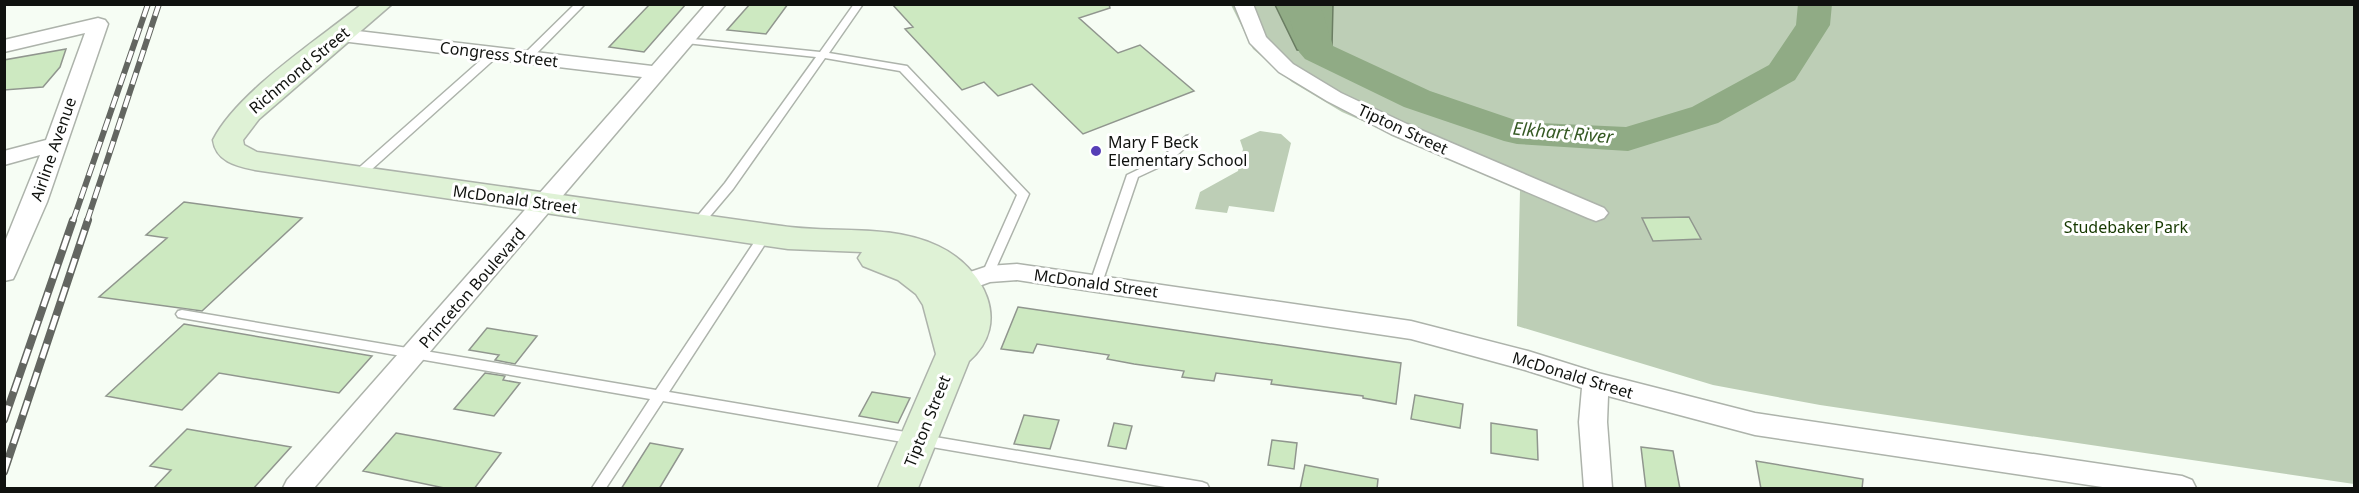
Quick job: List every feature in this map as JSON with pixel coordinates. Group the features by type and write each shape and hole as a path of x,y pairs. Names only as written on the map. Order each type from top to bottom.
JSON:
{"street":[{"name":"Richmond Street","path":"228,141 235,125 252,108 379,4"},
{"name":"Princeton Boulevard","path":"297,489 717,4"},
{"name":"Tipton Street","path":"1243,4 1257,39 1286,68 1334,97 1400,129 1596,213"},
{"name":"Airline Avenue","path":"4,46 98,24 35,202 6,263"},
{"name":"Congress Street","path":"341,35 656,74"},
{"name":"McDonald Street","path":"228,141 233,151 241,158 255,161 810,240 908,270 923,278 962,283 1017,272 1411,330 1528,361 1597,383 1755,424 2182,489"},
{"path":"4,158 54,145"},
{"name":"Tipton Street","path":"898,489 954,354 946,340 946,320 962,283"},
{"path":"1597,383 1592,416 1598,489"}],"lane":[{"path":"527,57 581,4"},
{"path":"696,225 729,186 859,4"},
{"path":"686,40 823,55 903,68 1023,194 962,283"},
{"path":"357,176 495,53"},
{"path":"1096,283 1133,175 1164,161 1191,138"},
{"path":"599,489 765,235"},
{"path":"182,314 1202,489"}],"green space":[{"name":"Studebaker Park","path":"1231,5 2354,5 2354,484 1820,405 1713,385 1517,326 1520,190 1342,112 1292,82 1253,49"},
{"path":"1260,131 1281,134 1291,143 1274,212 1229,206 1227,213 1195,209 1200,192 1238,171 1243,149 1240,140"}],"shaded area":[{"path":"1275,5 1333,5 1332,46 1317,52 1297,50"}],"building":[{"path":"650,4 686,4 644,52 609,47"},
{"path":"750,4 788,4 766,34 727,30"},
{"path":"892,4 1109,4 1110,8 1079,18 1118,53 1140,45 1194,91 1083,134 1032,84 998,96 984,82 962,90 905,29 913,27"},
{"path":"66,49 60,67 43,87 4,90 4,60"},
{"path":"184,202 302,218 202,311 99,297 167,238 146,235"},
{"path":"1689,217 1701,239 1653,241 1642,218"},
{"path":"1018,307 1401,363 1396,404 1363,398 1363,396 1271,384 1272,380 1216,373 1214,381 1182,377 1184,371 1107,359 1109,355 1037,344 1033,353 1001,349"},
{"path":"184,324 372,356 339,393 219,373 182,410 106,396"},
{"path":"487,328 537,336 515,364 495,360 499,355 469,350"},
{"path":"485,373 505,376 503,380 520,383 494,416 454,409"},
{"path":"872,392 910,398 898,423 859,416"},
{"path":"1415,395 1463,404 1460,428 1411,419"},
{"path":"1024,415 1059,420 1050,449 1014,444"},
{"path":"1114,423 1132,426 1126,449 1108,446"},
{"path":"1491,423 1537,430 1538,460 1491,453"},
{"path":"187,429 291,447 253,489 153,489 171,470 150,466"},
{"path":"396,433 501,453 474,489 449,489 363,471"},
{"path":"1272,440 1297,443 1294,469 1268,465"},
{"path":"650,443 683,449 659,489 621,489"},
{"path":"1641,447 1673,451 1680,489 1646,489"},
{"path":"1756,461 1863,479 1862,489 1761,489"},
{"path":"1305,465 1378,479 1377,489 1300,489"}],"waterway":[{"name":"Elkhart River","path":"1303,4 1317,52 1417,99 1517,133 1628,139 1705,115 1782,72 1813,25 1815,4"}],"railway":[{"path":"73,221 148,4"},
{"path":"87,221 159,4"},
{"path":"4,420 73,220"},
{"path":"4,472 88,220"}],"place":[{"name":"Mary F Beck Elementary School","path":"1096,151"}]}
